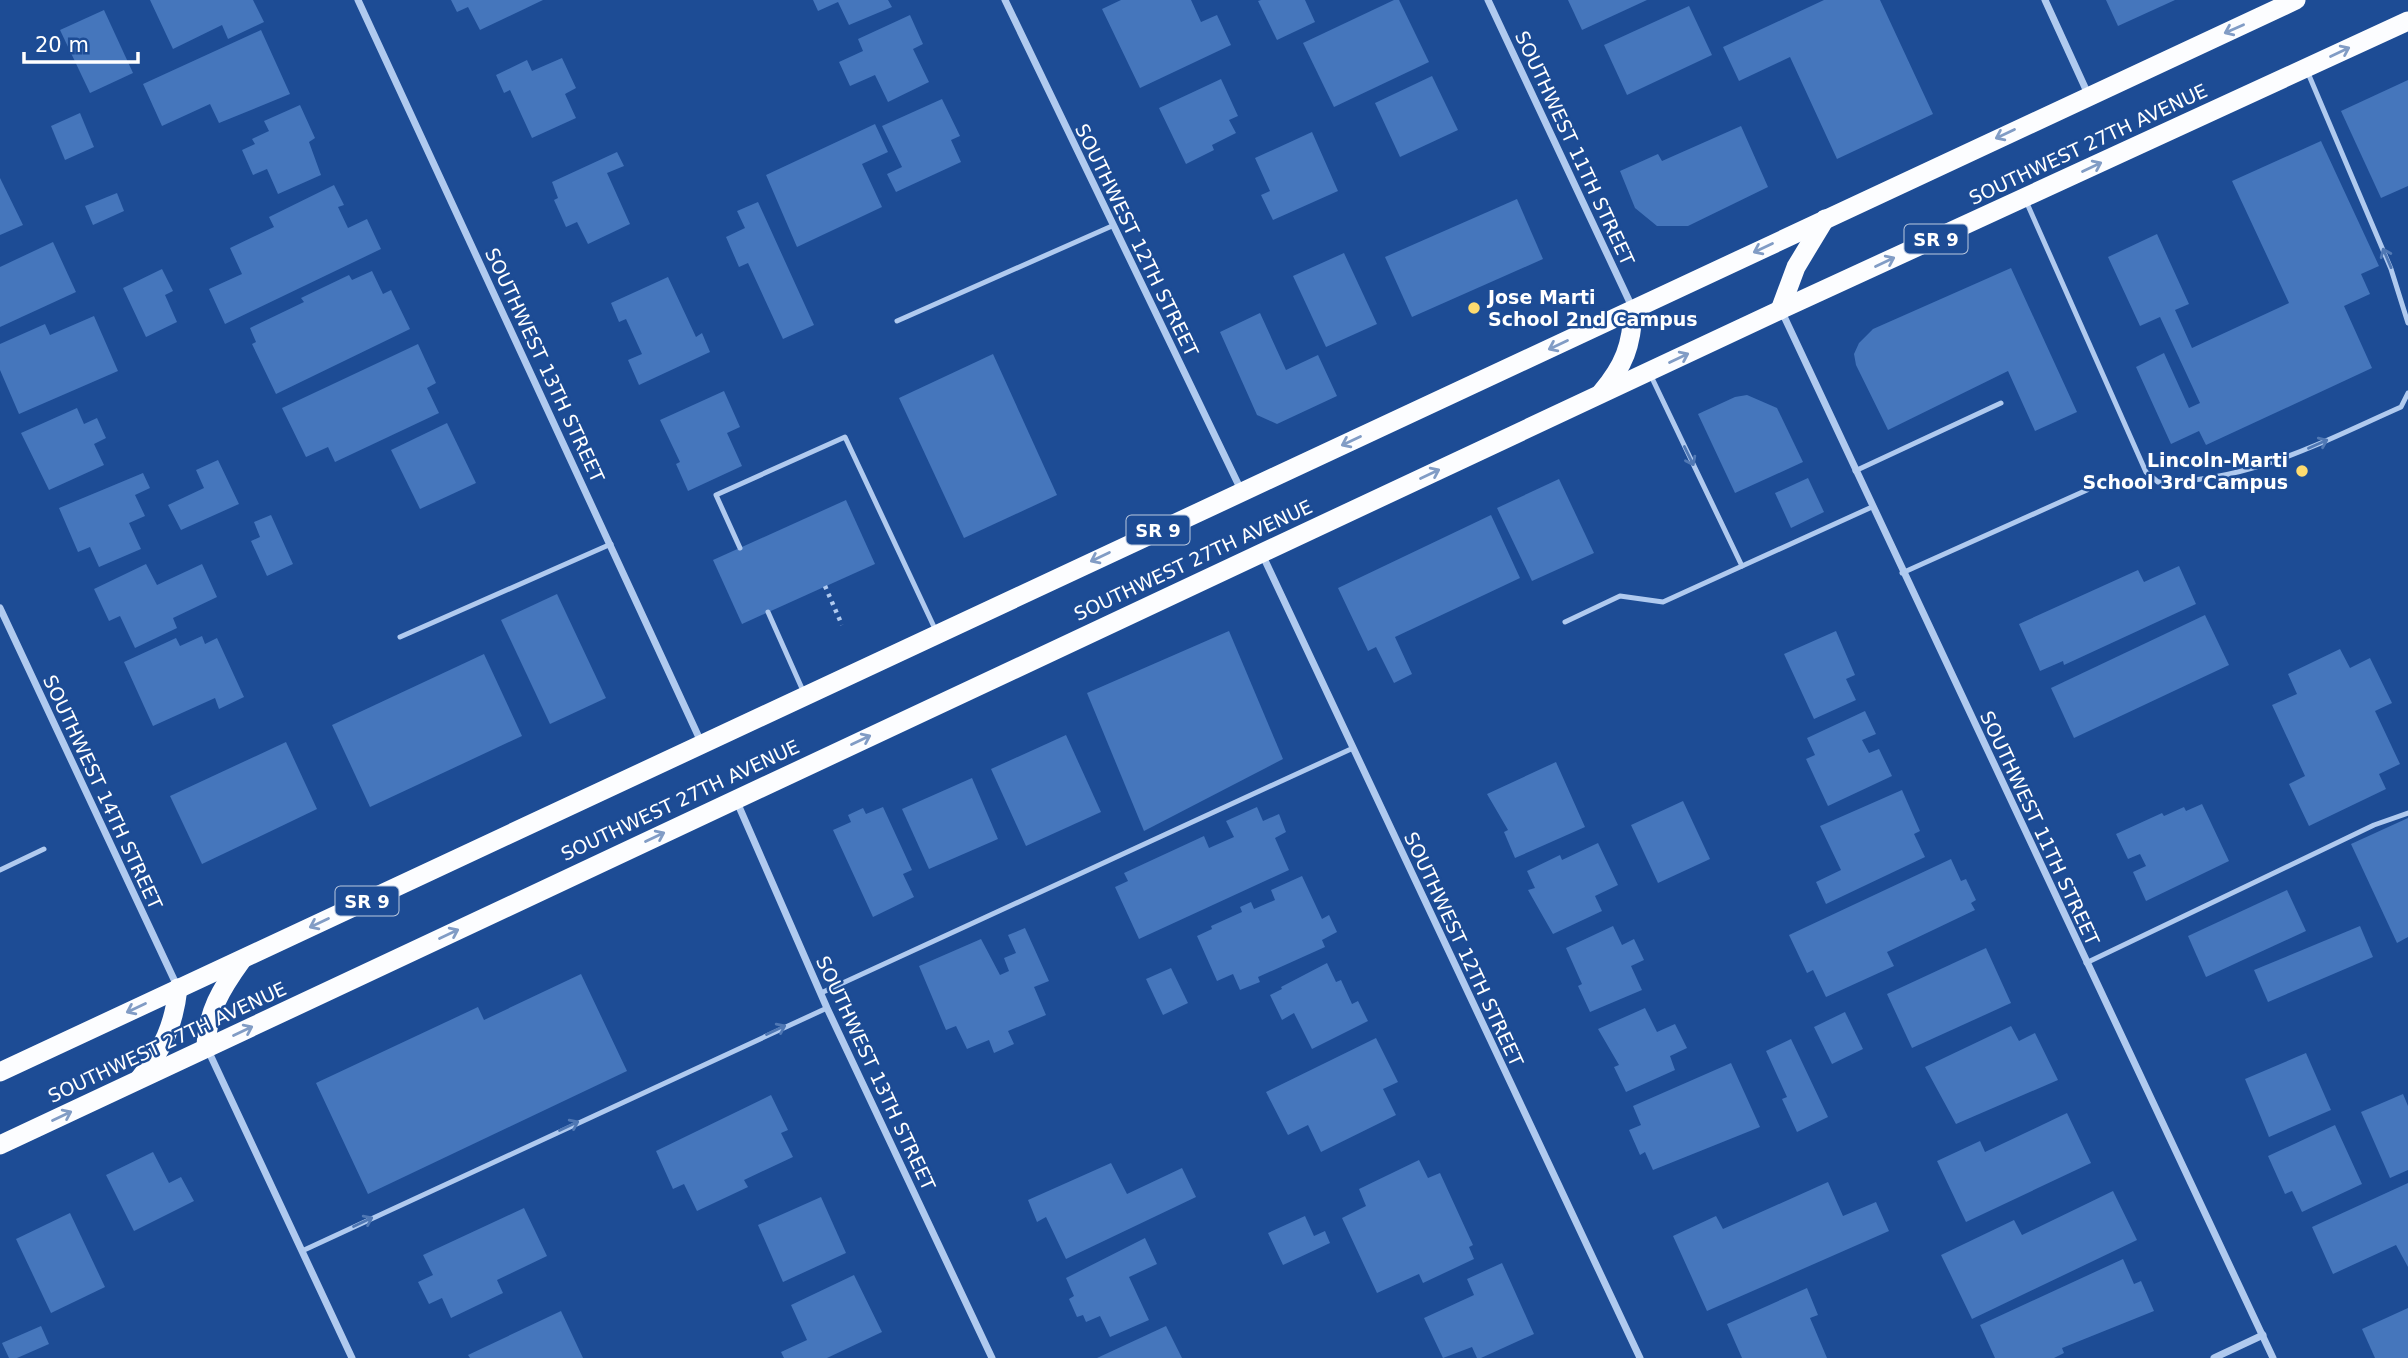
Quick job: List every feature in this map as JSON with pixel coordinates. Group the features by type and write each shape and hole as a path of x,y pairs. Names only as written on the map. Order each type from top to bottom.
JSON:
{"highway":[{"name":"SR 9","path":"0,1072 2296,0"},
{"name":"SOUTHWEST 27TH AVENUE","path":"0,1145 1780,310 2408,21"},
{"path":"1780,310 1796,267 1825,219"},
{"path":"1595,399 1618,373 1629,352 1633,310"},
{"path":"206,1048 207,1024 213,1003 242,959"},
{"path":"137,1081 162,1051 171,1031 178,988"}],"street":[{"name":"SOUTHWEST 13TH STREET","path":"358,0 702,744"},
{"name":"SOUTHWEST 12TH STREET","path":"1005,0 1242,492"},
{"name":"SOUTHWEST 11TH STREET","path":"1488,0 1633,310"},
{"path":"2045,0 2088,95"},
{"name":"SOUTHWEST 11TH STREET","path":"1780,310 2273,1358"},
{"name":"SOUTHWEST 12TH STREET","path":"1261,553 1640,1358"},
{"name":"SOUTHWEST 14TH STREET","path":"0,608 178,988"},
{"name":"SOUTHWEST 13TH STREET","path":"736,799 827,1008 992,1358"},
{"path":"206,1048 352,1358"},
{"path":"2214,1358 2263,1335"}],"lane":[{"path":"2306,68 2391,269 2408,323"},
{"path":"2025,198 2146,472 2158,482 2205,480 2273,464 2401,407 2408,393"},
{"path":"897,321 1112,226"},
{"path":"1649,373 1742,566"},
{"path":"1855,471 2001,403"},
{"path":"740,548 716,495 845,437 938,635"},
{"path":"1902,573 2087,490"},
{"path":"1565,622 1620,596 1663,603 1872,507"},
{"path":"400,637 611,544"},
{"path":"768,612 805,696"},
{"path":"821,993 1352,749"},
{"path":"2086,963 2374,825 2408,813"},
{"path":"0,870 44,849"},
{"path":"302,1251 827,1008"}],"path":[{"path":"825,586 842,625"}],"building":[{"path":"150,0 253,0 264,22 228,39 222,25 173,49"},
{"path":"451,0 543,0 480,30 468,7 457,12"},
{"path":"813,0 888,0 892,7 849,25 838,2 818,11"},
{"path":"1121,0 1191,0 1201,22 1217,15 1231,45 1140,88 1102,9"},
{"path":"1305,0 1315,22 1277,40 1258,1"},
{"path":"1399,0 1429,62 1334,107 1303,43"},
{"path":"1568,0 1647,0 1582,30"},
{"path":"1824,0 1880,0 1933,114 1837,159 1790,57 1739,81 1723,47"},
{"path":"2106,0 2175,0 2118,26"},
{"path":"1689,6 1712,55 1627,95 1604,45"},
{"path":"104,10 133,73 90,93 60,30"},
{"path":"910,15 923,44 913,49 929,82 888,102 875,75 850,86 839,62 863,51 858,39"},
{"path":"261,30 290,94 219,123 210,104 162,126 143,84"},
{"path":"562,58 576,88 565,94 576,118 532,138 510,90 504,93 496,75 527,60 532,71"},
{"path":"1432,76 1458,130 1400,157 1375,103"},
{"path":"1221,79 1238,116 1229,120 1236,133 1212,145 1214,150 1186,164 1159,108"},
{"path":"2408,80 2408,186 2381,198 2341,111"},
{"path":"942,99 960,136 951,140 961,162 896,192 887,174 902,167 882,126"},
{"path":"300,105 315,138 309,142 321,175 278,194 267,169 253,175 242,150 255,144 252,139 269,131 264,121"},
{"path":"80,113 94,147 65,160 51,126"},
{"path":"875,124 888,152 862,164 882,207 797,247 766,175"},
{"path":"1741,126 1768,187 1688,226 1657,226 1635,208 1620,171 1658,154 1662,161"},
{"path":"1312,132 1338,191 1273,220 1261,195 1270,191 1255,158"},
{"path":"2321,141 2379,266 2361,274 2370,294 2344,306 2372,368 2206,445 2199,431 2171,444 2136,367 2164,353 2189,408 2200,403 2160,317 2140,326 2108,257 2157,234 2189,304 2175,310 2192,348 2289,303 2232,181"},
{"path":"617,152 624,166 607,173 630,224 588,244 577,222 566,227 554,200 558,198 552,182"},
{"path":"0,178 23,225 0,235"},
{"path":"334,185 344,205 338,207 348,228 367,219 381,249 225,324 209,289 242,274 230,248 274,227 269,217"},
{"path":"117,193 124,211 93,225 85,206"},
{"path":"1517,199 1543,259 1412,317 1385,257"},
{"path":"758,202 814,325 783,339 748,263 739,267 726,237 745,228 737,211"},
{"path":"53,242 76,292 0,327 0,267"},
{"path":"1344,253 1377,324 1326,347 1293,276"},
{"path":"2011,268 2077,412 2035,431 2008,371 1888,430 1856,365 1854,354 1859,343 1873,329"},
{"path":"162,269 173,291 165,295 177,322 146,337 123,288"},
{"path":"372,271 383,294 391,290 410,329 276,394 252,344 256,342 250,328 304,302 301,298 349,275 352,280"},
{"path":"668,277 696,337 702,333 710,352 639,385 628,360 642,354 626,319 619,322 611,303"},
{"path":"1260,313 1286,370 1318,355 1337,396 1277,424 1257,415 1220,332"},
{"path":"94,316 118,371 19,414 0,370 0,344 45,324 50,335"},
{"path":"418,344 436,383 427,388 439,413 335,462 328,447 306,457 282,408"},
{"path":"993,354 1057,495 964,538 899,398"},
{"path":"724,391 740,427 727,433 742,466 688,491 676,464 680,462 660,420"},
{"path":"1747,395 1777,408 1803,462 1735,493 1698,414 1735,397"},
{"path":"77,408 84,424 97,418 106,438 94,444 104,465 49,490 21,433"},
{"path":"447,423 476,483 420,509 391,450"},
{"path":"218,460 239,504 181,530 168,505 204,488 196,470"},
{"path":"143,473 150,488 135,495 145,516 129,523 141,549 99,567 90,547 78,552 59,508"},
{"path":"1808,478 1824,512 1791,528 1775,493"},
{"path":"1559,479 1594,553 1532,581 1497,508"},
{"path":"846,500 875,564 742,624 713,560"},
{"path":"271,515 293,564 267,576 251,541 260,537 254,522"},
{"path":"1491,515 1520,578 1395,637 1412,674 1394,683 1376,647 1368,651 1338,588"},
{"path":"146,564 157,585 202,564 217,597 173,618 177,628 135,648 120,616 109,621 94,589"},
{"path":"2179,566 2196,604 2064,665 2063,661 2040,671 2019,624 2138,570 2144,582"},
{"path":"557,594 606,698 550,724 501,620"},
{"path":"2205,615 2229,665 2074,738 2051,688"},
{"path":"1229,631 1283,759 1144,831 1087,693"},
{"path":"1836,631 1855,675 1846,679 1856,700 1814,719 1784,654"},
{"path":"202,636 205,644 217,638 244,697 219,709 215,698 153,726 124,662 176,638 180,646"},
{"path":"2340,649 2350,668 2370,658 2392,703 2375,711 2400,764 2379,774 2386,789 2309,826 2289,784 2305,776 2272,705 2297,694 2288,674"},
{"path":"484,654 522,736 370,807 332,725"},
{"path":"1865,711 1876,734 1862,740 1869,753 1879,749 1892,776 1828,806 1806,759 1815,755 1807,738"},
{"path":"1066,735 1101,812 1026,846 991,769"},
{"path":"286,742 317,809 202,864 170,796"},
{"path":"1556,762 1585,827 1515,858 1504,832 1508,830 1487,794"},
{"path":"972,778 998,839 929,869 902,809"},
{"path":"1902,790 1920,831 1914,834 1925,857 1826,904 1816,882 1841,870 1820,826"},
{"path":"1683,801 1710,859 1658,883 1631,825"},
{"path":"2202,804 2229,861 2146,901 2133,872 2146,866 2140,854 2128,859 2116,834 2162,813 2164,816 2184,807 2186,811"},
{"path":"883,807 912,870 903,874 914,897 873,917 833,830 851,822 848,815 863,808 866,814"},
{"path":"1257,807 1263,821 1279,814 1286,832 1275,838 1289,870 1139,939 1115,887 1128,881 1124,873 1204,836 1209,848 1234,837 1226,821"},
{"path":"2408,818 2408,937 2397,943 2351,844"},
{"path":"1598,843 1618,885 1595,896 1602,911 1553,934 1528,890 1535,888 1527,871 1560,855 1562,860"},
{"path":"1951,859 1961,881 1966,879 1976,900 1971,903 1975,910 1887,952 1894,966 1826,997 1813,970 1807,973 1789,935"},
{"path":"1302,876 1322,919 1329,915 1337,932 1322,940 1325,947 1258,977 1260,982 1240,990 1233,974 1217,981 1197,936 1212,929 1211,926 1242,912 1240,907 1251,902 1254,909 1275,900 1271,890"},
{"path":"2287,890 2306,931 2206,977 2188,936"},
{"path":"1613,926 1622,945 1634,939 1644,960 1631,966 1642,990 1590,1012 1578,986 1582,984 1566,948"},
{"path":"2360,926 2373,957 2268,1002 2254,970"},
{"path":"1025,928 1049,981 1034,987 1046,1015 1008,1031 1014,1044 994,1053 989,1040 967,1049 956,1026 946,1030 919,966 981,939 1000,975 1009,971 1004,958 1016,953 1008,935"},
{"path":"1986,948 2011,1003 1912,1048 1887,994"},
{"path":"1327,963 1336,982 1341,980 1352,1004 1358,1001 1368,1021 1312,1049 1294,1013 1282,1020 1270,995"},
{"path":"1171,968 1188,1003 1163,1015 1146,979"},
{"path":"581,974 627,1071 368,1194 316,1083 478,1007 484,1020"},
{"path":"1645,1008 1657,1032 1675,1024 1687,1048 1670,1056 1675,1070 1626,1092 1614,1067 1619,1065 1598,1029"},
{"path":"1845,1012 1863,1049 1832,1064 1814,1027"},
{"path":"2011,1026 2019,1041 2035,1033 2058,1080 1956,1124 1925,1067"},
{"path":"1376,1038 1398,1082 1383,1089 1396,1115 1321,1152 1308,1125 1288,1135 1266,1092"},
{"path":"1791,1039 1828,1117 1797,1132 1782,1099 1787,1097 1766,1051"},
{"path":"2306,1053 2331,1110 2269,1137 2245,1079"},
{"path":"1731,1063 1760,1127 1653,1170 1645,1152 1640,1155 1629,1130 1641,1125 1633,1106"},
{"path":"2403,1094 2408,1106 2408,1170 2390,1178 2361,1112"},
{"path":"771,1095 788,1130 781,1133 793,1157 744,1180 748,1187 697,1211 684,1184 673,1189 656,1151"},
{"path":"2067,1113 2091,1163 1966,1222 1937,1161 1980,1141 1985,1152"},
{"path":"2335,1125 2362,1184 2302,1212 2292,1191 2285,1194 2268,1156"},
{"path":"153,1152 169,1183 181,1177 194,1201 134,1231 106,1175"},
{"path":"1419,1160 1428,1178 1440,1173 1473,1245 1469,1247 1474,1259 1423,1283 1419,1274 1377,1293 1342,1218 1366,1206 1359,1189"},
{"path":"1111,1163 1127,1194 1182,1168 1196,1197 1066,1259 1046,1217 1037,1222 1028,1200"},
{"path":"1828,1182 1843,1216 1876,1202 1889,1231 1707,1311 1673,1236 1716,1216 1723,1229"},
{"path":"2408,1183 2408,1267 2396,1245 2333,1274 2312,1227"},
{"path":"2113,1191 2137,1240 1972,1319 1941,1255 2014,1220 2022,1235"},
{"path":"821,1197 846,1253 783,1282 758,1225"},
{"path":"524,1208 547,1256 497,1280 503,1293 451,1318 442,1298 429,1304 418,1282 433,1275 423,1255"},
{"path":"70,1213 105,1287 51,1313 16,1239"},
{"path":"1305,1216 1314,1236 1325,1231 1330,1243 1283,1265 1268,1233"},
{"path":"1145,1238 1157,1264 1129,1277 1149,1320 1110,1337 1100,1316 1086,1322 1083,1315 1077,1317 1069,1299 1074,1296 1066,1278"},
{"path":"2123,1259 2134,1284 2141,1281 2154,1311 2062,1348 2064,1353 2054,1358 1995,1358 1980,1325"},
{"path":"1502,1263 1534,1334 1481,1358 1477,1358 1472,1347 1443,1358 1424,1318 1474,1295 1467,1279"},
{"path":"854,1275 882,1332 827,1358 784,1358 781,1352 807,1340 791,1305"},
{"path":"1807,1288 1818,1315 1810,1318 1827,1358 1742,1358 1727,1324"},
{"path":"2408,1308 2408,1358 2375,1358 2362,1329"},
{"path":"561,1311 583,1358 470,1358 468,1355"},
{"path":"41,1326 49,1344 17,1358 9,1358 2,1343"},
{"path":"1166,1326 1182,1358 1097,1358"}],"place":[{"name":"Jose Marti School 2nd Campus","path":"1474,308"},
{"name":"Lincoln-Marti School 3rd Campus","path":"2302,471"}]}
